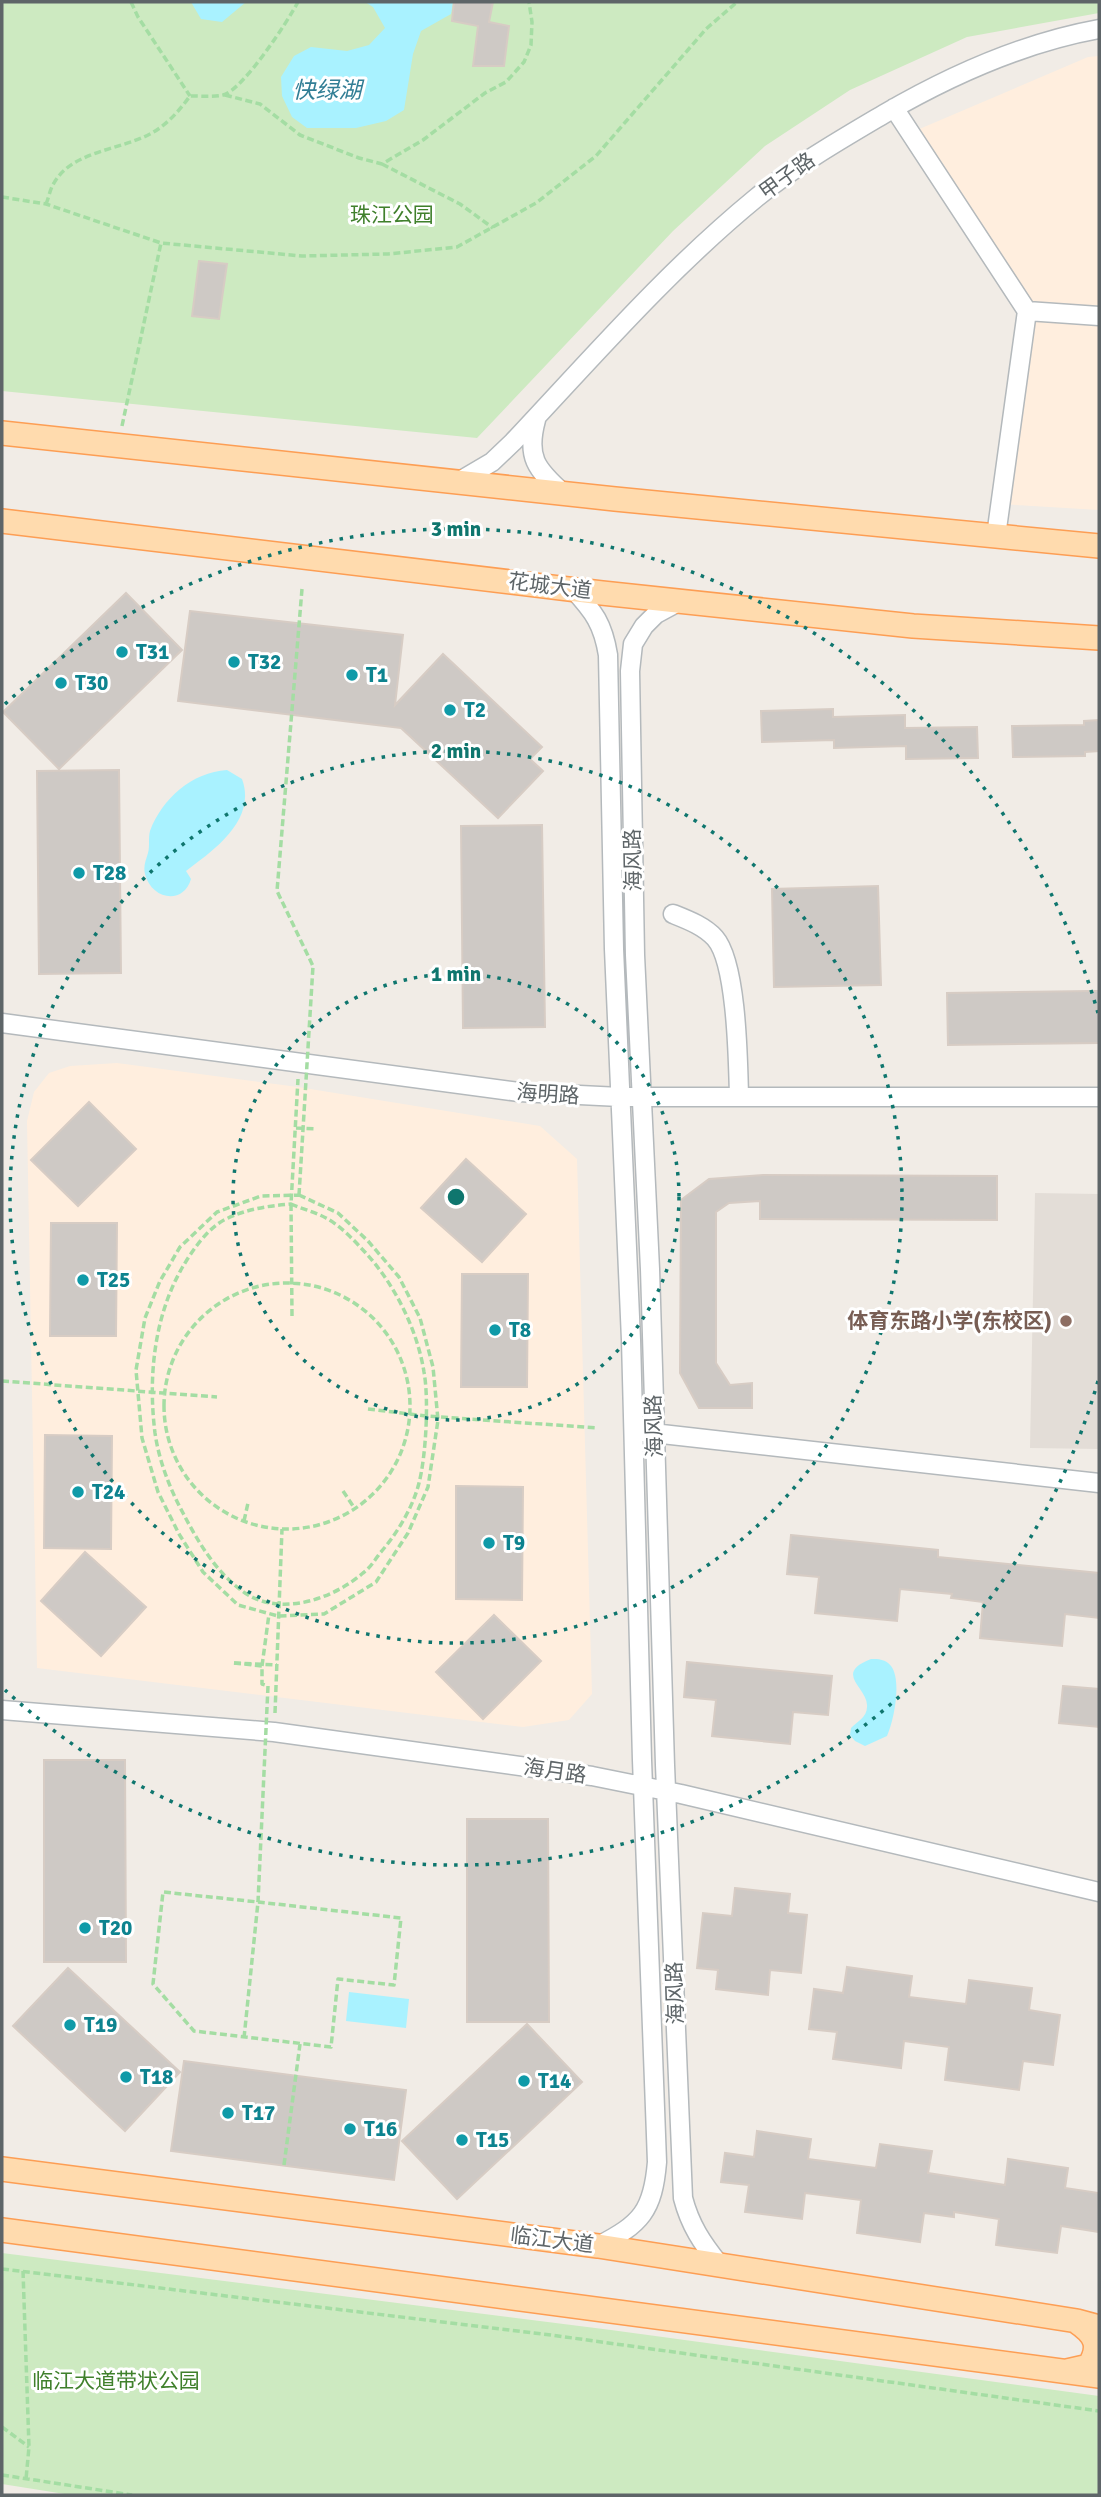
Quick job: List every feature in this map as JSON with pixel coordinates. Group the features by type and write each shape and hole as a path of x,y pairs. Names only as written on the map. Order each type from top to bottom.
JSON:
{"main road":[{"path":"2,433 957,534 1099,546"},
{"name":"花城大道","path":"2,522 912,626 1099,638"},
{"name":"临江大道","path":"2,2169 598,2246 1077,2321 1099,2328"},
{"path":"2,2230 1099,2376"},
{"path":"1067,2371 1089,2366 1097,2355 1097,2344 1089,2330 1077,2321"}],"street":[{"name":"甲子路","path":"458,482 492,461 537,417 666,279 755,198 826,148 946,81 988,62 1049,41 1099,29"},
{"path":"894,108 1027,311 996,536"},
{"path":"1027,311 1099,316"},
{"path":"537,417 530,444 531,455 545,477 562,493"},
{"name":"海风路","path":"572,589 595,613 605,636 608,655 614,949 634,1430 643,1787 656,2071 655,2189 649,2205 636,2223 598,2246"},
{"name":"海风路","path":"680,601 656,614 644,626 633,644 630,667 635,955 650,1269 666,1791 683,2198 699,2239 719,2264"},
{"path":"673,914 704,929 715,938 721,948 732,992 739,1096"},
{"name":"海明路","path":"2,1023 519,1093 620,1097 1099,1097"},
{"path":"634,1430 1099,1483"},
{"name":"海月路","path":"2,1710 274,1732 593,1776 1099,1892"}],"path":[{"path":"131,2 190,96"},
{"path":"225,94 242,83 299,2"},
{"path":"382,164 423,140 485,93 506,82 524,62 531,45 529,2"},
{"path":"2,197 46,204 161,243 302,256 388,254 457,247 536,203 596,156 706,29 737,2"},
{"path":"46,204 54,182 78,161 132,143 152,133 175,116 190,96 225,94 260,104 300,135 382,164 460,204 494,228"},
{"path":"118,446 161,243"},
{"path":"299,1195 313,966 277,891 302,589"},
{"path":"292,1316 291,1204 298,1063"},
{"path":"296,1128 317,1129 304,1125"},
{"path":"299,1195 338,1213 368,1241 398,1277 420,1318 433,1367 438,1420 428,1487 408,1532 376,1582 324,1614 278,1616 238,1605 203,1572 179,1534 158,1492 142,1438 136,1370 145,1318 160,1281 180,1247 216,1212 261,1196 299,1195"},
{"path":"291,1204 327,1219 352,1238 395,1292 412,1331 424,1371 426,1416 419,1483 405,1517 363,1574 318,1600 277,1605 246,1593 214,1563 193,1532 169,1487 155,1436 152,1393 152,1367 167,1299 192,1251 221,1221 257,1207 291,1204"},
{"path":"293,1283 331,1291 365,1310 392,1339 407,1375 411,1414 403,1451 384,1483 355,1509 320,1525 282,1529 244,1521 215,1506 191,1484 174,1456 165,1426 164,1393 174,1357 193,1326 222,1302 256,1287 293,1283"},
{"path":"2,1381 217,1396"},
{"path":"368,1409 426,1416 598,1428"},
{"path":"344,1491 355,1509"},
{"path":"244,1521 248,1503"},
{"path":"275,1713 277,1605 282,1529"},
{"path":"244,2038 258,1902 268,1686 262,1684 262,1666 269,1614"},
{"path":"262,1666 234,1663 277,1665"},
{"path":"163,1892 258,1902 401,1918 394,1985 338,1979 331,2047 194,2031 153,1984 163,1892"},
{"path":"284,2165 300,2043"},
{"path":"2,2269 551,2335 1099,2411"},
{"path":"23,2271 29,2447 26,2479"},
{"path":"2,2427 29,2447"},
{"path":"2,2475 131,2495"}],"shaded area":[{"path":"1099,56 1099,510 1000,504 1027,311 910,133 1088,57"},
{"path":"117,1063 298,1087 540,1126 577,1159 592,1694 569,1720 523,1727 37,1668 27,1121 34,1092 49,1073 70,1066"},
{"name":"体育东路小学(东校区)","path":"1035,1193 1099,1194 1099,1449 1030,1448"}],"green space":[{"name":"珠江公园","path":"2,2 1099,2 1099,13 967,37 850,90 765,146 673,231 477,438 2,391"},
{"name":"临江大道带状公园","path":"2,2253 611,2330 1099,2396 1099,2495 71,2495 2,2484"}],"water":[{"path":"191,2 246,2 222,22 201,19"},
{"name":"快绿湖","path":"365,2 453,2 451,14 421,31 413,54 404,110 386,121 356,128 307,128 292,117 282,96 281,77 294,56 311,47 347,51 369,45 385,28 373,7"},
{"path":"227,770 242,779 244,808 238,821 209,854 186,871 191,879 187,888 175,896 160,894 148,882 144,871 149,850 149,834 155,819 170,798 190,782 214,772"},
{"path":"871,1659 879,1659 891,1666 896,1681 896,1701 887,1736 865,1746 850,1735 851,1728 867,1711 866,1700 853,1676 854,1670"},
{"path":"349,1992 409,1999 406,2028 346,2021"}],"building":[{"path":"454,2 493,2 489,22 509,26 504,66 473,66 478,26 452,21"},
{"path":"199,261 227,264 219,319 192,316"},
{"path":"126,593 182,650 59,769 3,712"},
{"path":"190,611 403,635 395,705 443,654 542,747 530,759 543,771 498,818 401,728 178,701"},
{"path":"833,709 833,717 905,715 905,728 977,727 978,758 906,759 906,746 834,748 834,740 762,742 761,711"},
{"path":"1099,720 1099,751 1085,752 1085,756 1013,757 1012,726 1084,725 1084,721"},
{"path":"119,770 121,973 39,974 37,771"},
{"path":"542,825 545,1027 463,1028 461,826"},
{"path":"878,886 881,985 774,987 772,889"},
{"path":"1099,991 1099,1043 948,1045 947,993"},
{"path":"89,1102 136,1149 78,1206 31,1160"},
{"path":"466,1159 526,1214 482,1262 421,1208"},
{"path":"763,1175 997,1176 997,1220 760,1219 760,1201 729,1203 716,1212 716,1363 730,1385 752,1383 752,1408 699,1408 680,1373 681,1200 709,1179"},
{"name":"T25","path":"51,1223 117,1223 116,1336 50,1336"},
{"name":"T8","path":"462,1274 528,1274 527,1387 461,1387"},
{"name":"T24","path":"45,1435 112,1436 111,1549 44,1548"},
{"name":"T9","path":"456,1486 523,1487 522,1600 456,1599"},
{"path":"791,1535 938,1550 938,1557 1099,1573 1099,1618 1065,1614 1062,1646 980,1638 983,1602 951,1598 952,1594 900,1589 897,1621 815,1613 819,1577 787,1574"},
{"path":"85,1552 146,1607 101,1656 41,1601"},
{"path":"494,1615 541,1661 483,1719 436,1672"},
{"path":"687,1662 832,1676 828,1715 793,1712 790,1744 712,1736 716,1700 684,1697"},
{"path":"1063,1686 1099,1689 1099,1727 1059,1723"},
{"path":"44,1760 125,1760 126,1962 44,1962"},
{"path":"467,1819 548,1819 549,2022 467,2022"},
{"path":"735,1888 790,1894 788,1913 807,1915 801,1973 770,1970 768,1995 716,1989 718,1970 697,1968 703,1913 732,1916"},
{"path":"847,1967 912,1976 909,1997 966,2004 969,1980 1032,1988 1029,2010 1060,2015 1053,2065 1023,2061 1019,2090 945,2080 949,2047 904,2041 901,2068 833,2059 837,2032 809,2029 814,1989 843,1993"},
{"path":"68,1968 180,2072 125,2131 13,2026"},
{"path":"527,2024 582,2082 457,2199 402,2141"},
{"path":"184,2061 406,2090 394,2180 171,2151"},
{"path":"757,2131 811,2139 808,2159 876,2168 880,2144 932,2151 928,2173 1005,2185 1008,2159 1068,2168 1065,2188 1099,2193 1099,2232 1061,2226 1057,2253 996,2245 999,2219 954,2212 954,2217 924,2213 920,2242 857,2233 861,2200 805,2193 802,2219 745,2212 749,2185 721,2182 725,2153 754,2157"}],"place":[{"name":"T31","path":"122,652"},
{"name":"T32","path":"234,662"},
{"name":"T1","path":"352,675"},
{"name":"T30","path":"61,683"},
{"name":"T2","path":"450,710"},
{"name":"T28","path":"79,873"},
{"name":"T25","path":"83,1280"},
{"name":"体育东路小学(东校区)","path":"1066,1321"},
{"name":"T8","path":"495,1330"},
{"name":"T24","path":"78,1492"},
{"name":"T9","path":"489,1543"},
{"name":"T20","path":"85,1928"},
{"name":"T19","path":"70,2025"},
{"name":"T18","path":"126,2077"},
{"name":"T14","path":"524,2081"},
{"name":"T17","path":"228,2113"},
{"name":"T16","path":"350,2129"},
{"name":"T15","path":"462,2140"}]}
